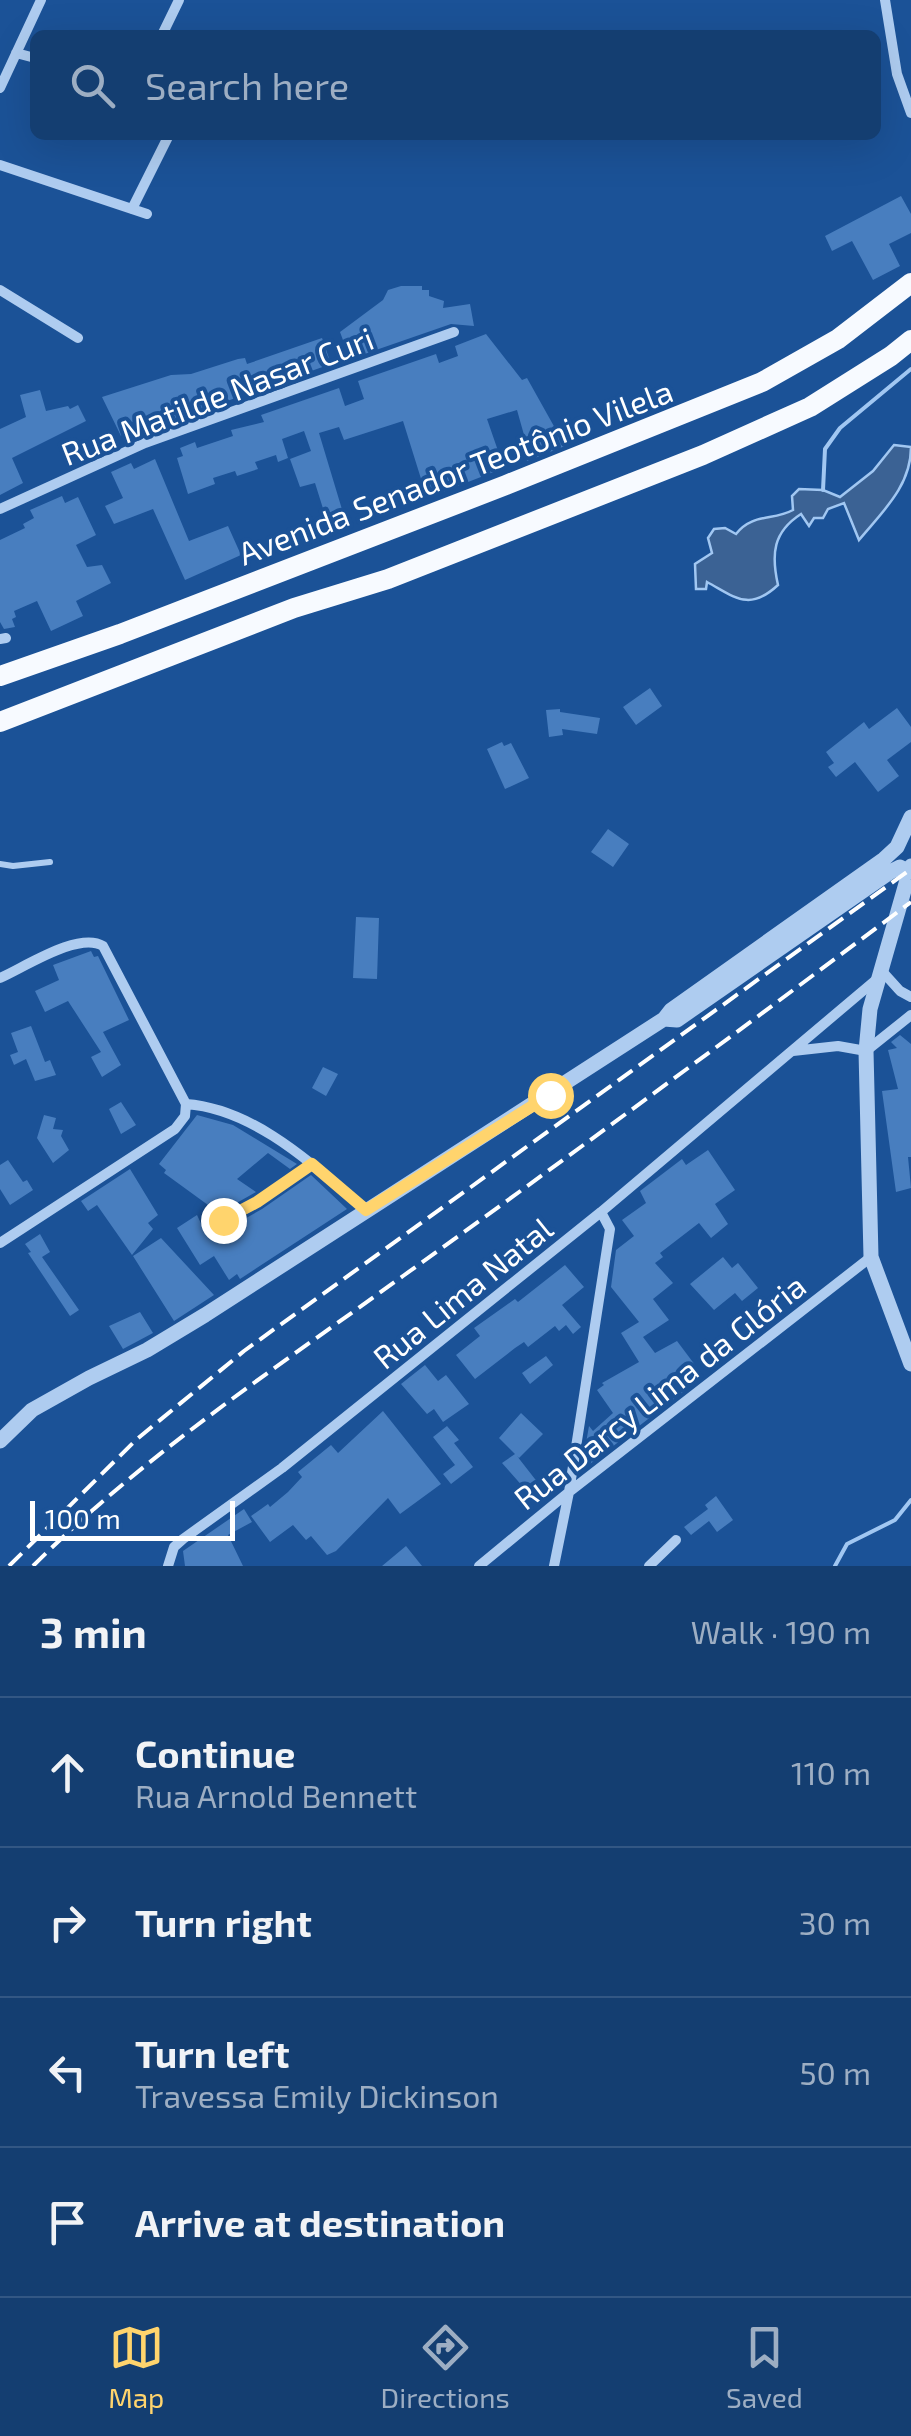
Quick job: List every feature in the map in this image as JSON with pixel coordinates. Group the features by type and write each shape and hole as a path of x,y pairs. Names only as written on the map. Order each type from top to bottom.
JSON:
{"main road":[{"name":"Avenida Senador Teotônio Vilela","path":"0,676 120,634 522,479 762,382 838,339 911,282"},
{"path":"0,722 294,608 388,579 703,455 810,407 911,340"}],"street":[{"path":"0,88 41,0"},
{"path":"165,30 180,0"},
{"path":"886,0 897,74 911,114"},
{"path":"16,53 30,57"},
{"path":"132,209 166,140"},
{"path":"0,165 147,214"},
{"path":"0,290 78,338"},
{"name":"Rua Matilde Nasar Curi","path":"0,509 145,443 454,332"},
{"path":"0,1440 32,1410 147,1350 664,1020 671,1010 884,860 896,848 911,817"},
{"path":"664,1020 678,1020 890,872 900,867 910,869 870,1009 866,1051 871,1257 911,1364"},
{"path":"0,978 87,940 103,946 186,1104 184,1116 175,1129 0,1243"},
{"path":"880,973 911,996"},
{"name":"Rua Lima Natal","path":"168,1566 174,1547 183,1539 282,1468 601,1212 788,1052 867,990 880,973"},
{"path":"788,1052 838,1046 866,1051 911,1015"},
{"path":"186,1104 207,1106 256,1127 312,1164 366,1210"},
{"path":"212,1227 312,1164"},
{"path":"554,1566 610,1228 601,1212"},
{"name":"Rua Darcy Lima da Glória","path":"479,1566 871,1257"},
{"path":"649,1566 676,1540"}],"lane":[{"path":"0,864 50,862"}],"water":[{"path":"894,445 911,447 906,474 894,497 859,540 844,503 828,509 823,518 814,518 809,526 801,514 785,528 776,545 778,585 768,593 750,600 734,597 707,582 706,589 696,589 695,564 712,553 708,538 714,529 725,528 736,534 756,520 793,510 792,496 799,489 823,490 840,497 873,471"}],"building":[{"path":"901,196 911,214 911,233 889,244 900,266 873,280 852,241 832,251 825,236"},
{"path":"422,286 422,290 429,290 429,296 444,301 443,308 470,304 474,326 451,324 350,359 340,332 383,300 388,290"},
{"path":"486,334 522,380 527,378 565,446 527,461 517,410 487,419 504,468 427,498 403,421 344,440 339,427 319,433 350,527 331,534 315,483 300,487 290,459 311,451 304,431 282,439 288,458 278,462 276,455 255,462 258,469 213,478 215,484 188,494 177,458 183,456 180,448 195,442 197,448 233,436 231,430 264,422 261,415 339,388 345,406 364,399 358,381 436,354 439,363 458,356 455,346"},
{"path":"322,338 331,364 134,434 133,431 121,436 102,397 238,359 245,358 247,364"},
{"path":"40,390 46,411 78,405 86,421 12,458 23,483 0,495 0,429 26,417 20,395"},
{"path":"155,459 189,541 228,526 241,555 185,580 153,509 114,524 105,506 123,498 111,472 131,463 134,469"},
{"path":"62,496 65,503 78,497 96,535 76,545 87,567 102,565 111,583 76,601 83,616 51,631 37,601 14,611 15,627 4,629 0,622 0,540 25,528 23,524 34,518 30,510"},
{"path":"650,688 662,706 636,725 623,707"},
{"path":"897,708 911,727 911,742 887,760 899,776 878,792 855,762 836,777 828,767 834,763 826,752 864,722 869,729"},
{"path":"560,709 600,718 597,734 562,729 563,735 549,737 546,710"},
{"path":"502,742 504,746 511,743 529,778 505,789 487,749"},
{"path":"608,829 629,844 613,867 591,852"},
{"path":"356,917 379,918 377,979 353,978"},
{"path":"91,951 94,957 98,956 129,1020 103,1032 121,1065 102,1077 91,1057 101,1052 68,1001 45,1012 35,991 59,980 53,965"},
{"path":"31,1026 45,1062 50,1060 56,1075 35,1081 26,1059 14,1065 10,1055 18,1052 11,1033"},
{"path":"900,1035 911,1044 911,1188 896,1192 882,1091 898,1089 888,1050 897,1048 891,1042"},
{"path":"323,1067 338,1074 326,1096 312,1088"},
{"path":"121,1102 136,1125 121,1134 109,1109"},
{"path":"44,1115 56,1118 53,1129 63,1130 61,1136 69,1150 53,1163 37,1138"},
{"path":"197,1115 233,1125 297,1164 290,1169 268,1153 237,1179 256,1192 219,1213 164,1173 166,1170 159,1164"},
{"path":"708,1150 735,1190 715,1204 728,1224 711,1238 699,1223 660,1253 663,1257 655,1263 673,1283 653,1299 669,1320 643,1337 655,1353 677,1341 698,1369 679,1387 683,1392 590,1464 583,1460 589,1426 593,1431 613,1413 597,1390 602,1383 639,1362 621,1333 639,1322 611,1287 616,1250 634,1236 622,1220 646,1203 640,1191 682,1159 686,1165"},
{"path":"8,1160 33,1190 10,1205 0,1189 0,1165"},
{"path":"130,1169 158,1215 148,1223 153,1229 132,1255 97,1205 88,1211 81,1201"},
{"path":"311,1175 347,1209 240,1279 237,1274 229,1280 214,1256 200,1265 177,1228 197,1215 211,1237 262,1209"},
{"path":"40,1234 50,1252 42,1257 79,1310 70,1316 28,1253 31,1252 25,1244"},
{"path":"161,1238 214,1295 174,1321 133,1256"},
{"path":"723,1257 732,1268 738,1263 758,1288 742,1301 735,1293 714,1310 690,1284"},
{"path":"565,1265 584,1287 562,1305 581,1327 573,1334 566,1325 559,1331 555,1326 528,1347 524,1342 475,1379 456,1355 480,1336 474,1328 515,1299 518,1302"},
{"path":"140,1312 153,1333 123,1349 109,1326"},
{"path":"546,1356 553,1365 530,1384 522,1373"},
{"path":"425,1365 438,1381 446,1375 469,1404 443,1422 434,1409 427,1414 401,1384"},
{"path":"383,1411 441,1484 400,1514 388,1498 336,1551 327,1555 311,1536 306,1540 293,1525 270,1542 251,1516 288,1492 302,1477 298,1472 331,1445 338,1453"},
{"path":"521,1413 543,1434 517,1456 549,1497 539,1505 502,1463 515,1454 499,1438"},
{"path":"447,1426 459,1440 454,1443 473,1467 451,1484 443,1474 455,1465 433,1437"},
{"path":"716,1496 733,1520 717,1532 709,1521 691,1535 684,1527 708,1509 705,1505"},
{"path":"244,1509 252,1522 228,1535 243,1566 185,1566 183,1551"},
{"path":"406,1546 422,1566 382,1566"}],"waterway":[{"path":"823,490 825,449 840,428 911,369"},
{"path":"835,1566 847,1544 895,1520 911,1500"}],"railway":[{"path":"9,1566 137,1439 244,1351 911,869"},
{"path":"33,1566 120,1487 212,1414 911,902"}],"route":[{"path":"223,1220 312,1164 366,1210 550,1095"}]}
